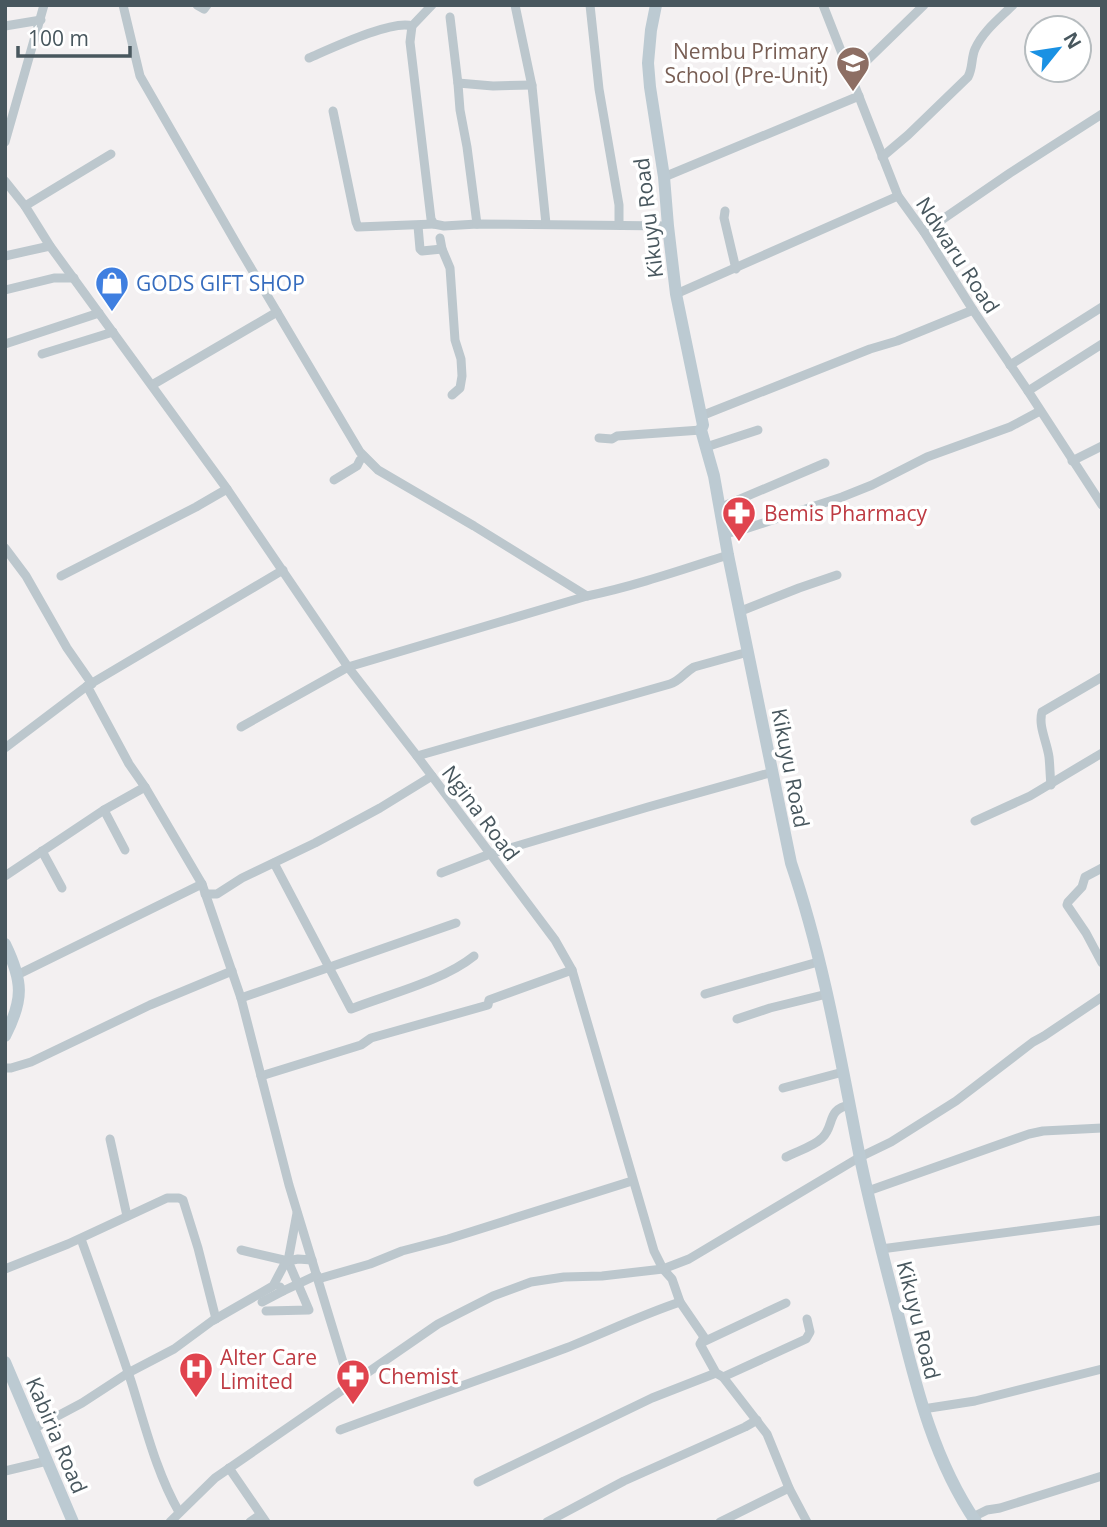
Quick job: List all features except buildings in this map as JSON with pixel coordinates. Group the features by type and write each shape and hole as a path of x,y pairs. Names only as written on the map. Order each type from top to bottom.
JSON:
{"main road":[{"name":"Kikuyu Road","path":"656,5 648,63 664,177 676,294 701,416 701,430 714,476 791,863 827,993 860,1157 922,1409 951,1480 974,1519"},
{"path":"5,944 17,975 20,993 14,1020 5,1036"},
{"name":"Kabiria Road","path":"5,1363 73,1522"}],"street":[{"path":"5,142 8,118 44,5"},
{"path":"123,5 140,76 276,312 364,457 378,470 587,596"},
{"path":"197,5 204,9 206,5"},
{"path":"432,5 412,26 410,42 431,219 434,224"},
{"path":"515,5 532,85 547,224"},
{"path":"590,5 599,89 619,205 619,225"},
{"name":"Ndwaru Road","path":"823,5 898,196 1102,505"},
{"path":"851,76 924,5"},
{"path":"882,157 968,76 973,53 980,40 1013,5"},
{"path":"450,18 477,224"},
{"path":"5,26 41,20"},
{"path":"309,58 369,34 405,24 412,26"},
{"path":"458,83 532,85"},
{"path":"664,177 859,96"},
{"path":"333,111 358,227 434,224 668,226"},
{"path":"924,232 1102,114"},
{"path":"25,206 111,154"},
{"name":"Ngina Road","path":"5,181 227,489 348,667 555,940 572,970 654,1251 663,1269 672,1279 680,1302 704,1337 700,1344 720,1375 767,1433 789,1488 807,1522"},
{"path":"676,294 898,196"},
{"path":"725,211 724,218 736,269"},
{"path":"418,226 420,249 442,249"},
{"path":"440,238 451,274 455,340 461,359 460,388 452,395"},
{"path":"5,256 50,246"},
{"path":"5,290 54,278 74,278"},
{"path":"1010,365 1102,307"},
{"path":"701,416 973,310"},
{"path":"152,385 276,312"},
{"path":"5,344 99,313"},
{"path":"42,354 113,332"},
{"path":"1028,391 1102,344"},
{"path":"725,534 842,497 927,457 1010,427 1040,411"},
{"path":"599,438 701,430"},
{"path":"706,447 758,430"},
{"path":"1072,461 1102,446"},
{"path":"334,480 357,466 359,460 364,457"},
{"path":"719,506 825,463"},
{"path":"61,576 227,489"},
{"path":"5,548 26,576 89,685 129,764 202,884 241,998 297,1211 350,1385"},
{"path":"241,727 348,667 587,596 662,577 728,555"},
{"path":"5,748 89,685 283,570"},
{"path":"741,611 837,575"},
{"path":"417,756 670,684 679,681 694,667 748,652"},
{"path":"1051,785 1049,756 1041,724 1042,712 1102,677"},
{"path":"975,821 1051,785 1102,753"},
{"path":"441,873 490,854 774,772"},
{"path":"205,894 218,894 242,878 380,808 432,776"},
{"path":"5,876 104,810 145,787"},
{"path":"104,810 125,850"},
{"path":"42,851 62,888"},
{"path":"274,863 351,1009 442,975 474,956"},
{"path":"1102,868 1085,877 1082,887 1067,905 1102,963"},
{"path":"17,975 202,884"},
{"path":"241,998 456,923"},
{"path":"705,994 818,962"},
{"path":"261,1076 361,1045 371,1038 488,1005 489,1000 572,970"},
{"path":"5,1068 31,1062 150,1005 232,971"},
{"path":"737,1019 827,993"},
{"path":"170,1522 215,1478 438,1324 493,1296 531,1282 663,1269 689,1259 860,1157 891,1142 956,1101 1033,1042 1102,997"},
{"path":"783,1088 843,1072"},
{"path":"786,1157 821,1140 834,1113 841,1107 850,1105"},
{"path":"868,1191 1029,1134 1102,1128"},
{"path":"110,1139 127,1216"},
{"path":"288,1261 298,1284 309,1310 264,1307 283,1291 298,1284 317,1277 370,1264 402,1251 632,1181"},
{"path":"5,1269 81,1239 167,1198 179,1198 183,1200 198,1248 215,1319"},
{"path":"33,1429 174,1349 215,1319 272,1286 288,1261 297,1211"},
{"path":"881,1248 1102,1220"},
{"path":"81,1239 155,1457 179,1512"},
{"path":"241,1250 288,1261 312,1260"},
{"path":"276,1279 283,1291"},
{"path":"340,1430 568,1347 680,1302"},
{"path":"700,1344 786,1303"},
{"path":"478,1482 652,1398 720,1375 806,1339 810,1332 807,1320"},
{"path":"922,1409 975,1401 1102,1369"},
{"path":"547,1522 624,1481 745,1427 757,1419"},
{"path":"5,1471 47,1461"},
{"path":"229,1468 263,1518 250,1522"},
{"path":"974,1519 987,1510 1102,1476"},
{"path":"720,1522 789,1488"}],"place":[{"name":"Nembu Primary School (Pre-Unit)","path":"853,93"},
{"name":"GODS GIFT SHOP","path":"112,313"},
{"name":"Bemis Pharmacy","path":"739,543"},
{"name":"Alter Care Limited","path":"196,1399"},
{"name":"Chemist","path":"353,1406"}]}
